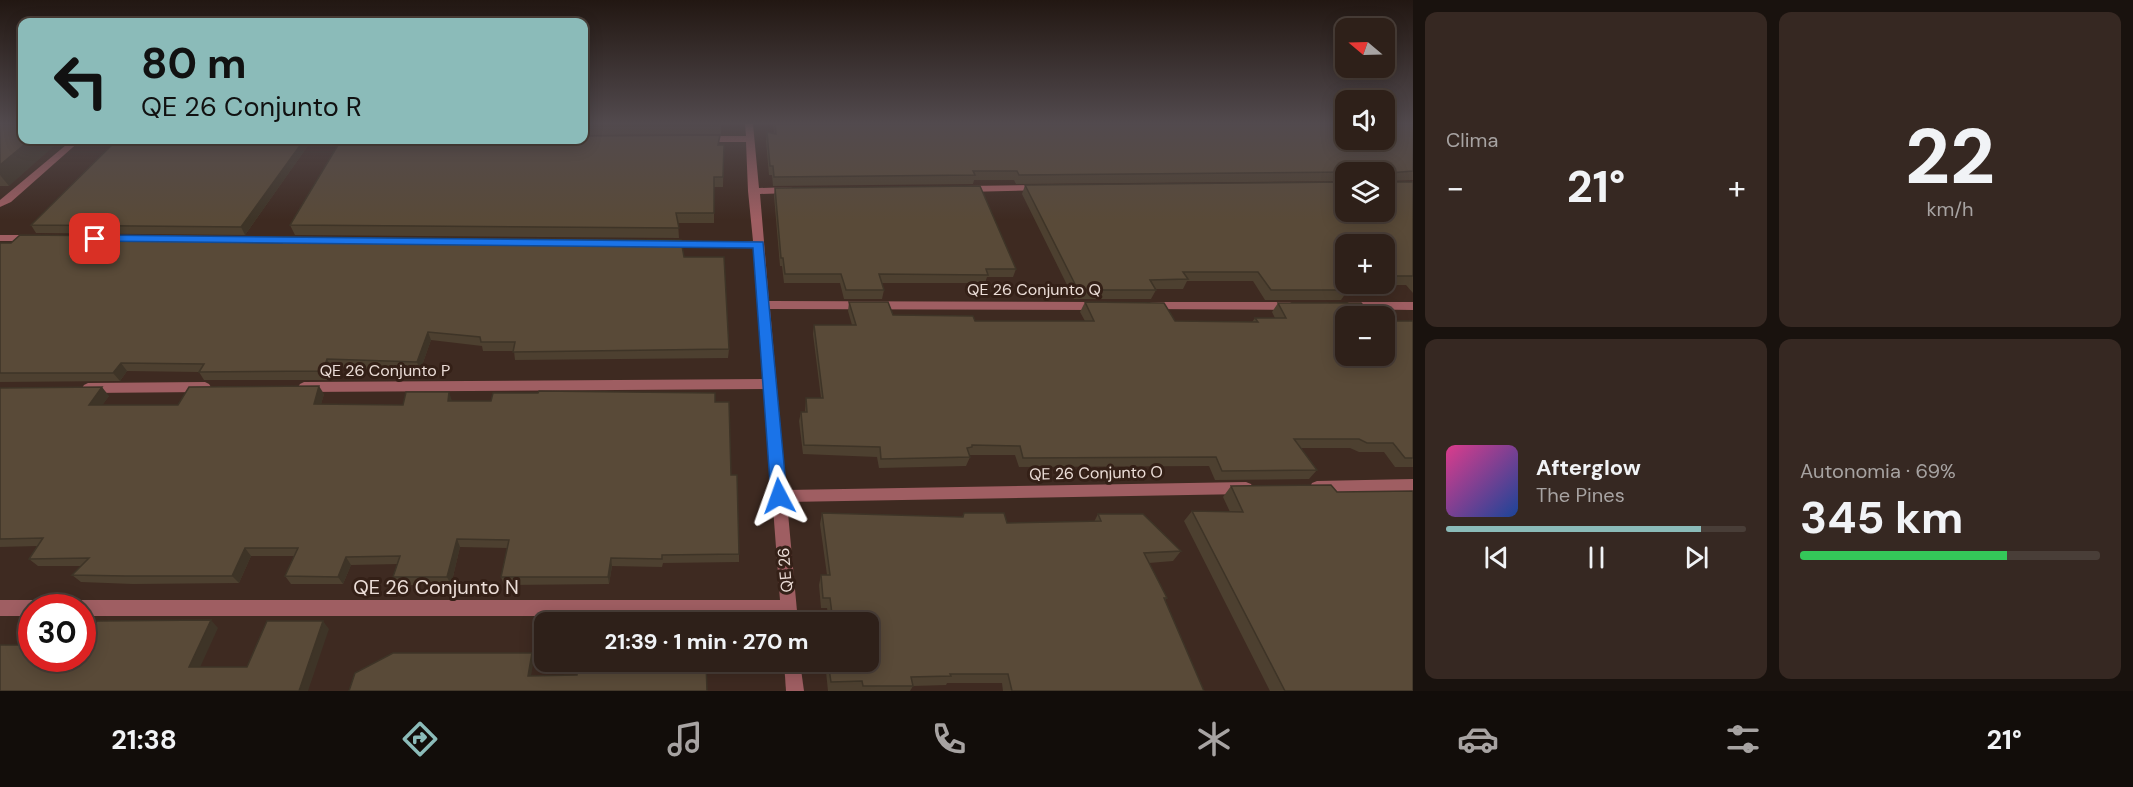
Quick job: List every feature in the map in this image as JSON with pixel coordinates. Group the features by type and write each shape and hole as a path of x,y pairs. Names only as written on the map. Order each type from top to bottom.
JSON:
{"street":[{"path":"0,204 8,200 58,156"},
{"name":"QE 26","path":"751,156 789,612"},
{"path":"955,189 1050,188"},
{"path":"753,191 801,190"},
{"path":"0,238 47,238"},
{"path":"213,240 308,241"},
{"path":"652,243 758,244"},
{"name":"QE 26 Conjunto Q","path":"763,305 1106,306"},
{"path":"1141,306 1307,306"},
{"path":"1395,306 1413,306"},
{"name":"QE 26 Conjunto P","path":"296,387 770,384"},
{"path":"71,388 213,387"},
{"path":"1305,487 1413,485"},
{"name":"QE 26 Conjunto O","path":"779,496 1257,488"},
{"path":"0,608 18,608"},
{"name":"QE 26 Conjunto N","path":"96,608 534,612"},
{"path":"793,672 795,691"}],"building":[{"path":"0,156 11,156 0,165"},
{"path":"101,156 292,156 241,227 31,225"},
{"path":"331,156 724,156 723,177 714,177 714,213 676,213 679,228 290,225"},
{"path":"769,156 1413,156 1413,171 1395,172 1395,162 1335,162 1335,172 1019,175 1017,171 973,171 975,175 774,177 773,166 770,166"},
{"path":"1335,182 1335,222 1395,222 1395,182 1413,182 1413,276 1395,276 1395,234 1335,234 1335,290 1271,290 1258,272 1183,272 1188,279 1150,280 1156,290 1078,290 1025,185"},
{"path":"980,186 1016,269 986,269 988,275 879,274 884,290 846,290 841,274 785,274 783,258 781,258 775,188"},
{"path":"20,235 233,237 229,242 282,243 285,237 681,240 684,257 724,257 729,349 513,352 515,342 481,342 480,337 428,332 417,362 327,359 323,371 199,372 204,364 121,363 113,373 0,373 0,243 11,243"},
{"path":"849,302 888,302 893,315 973,316 975,321 1094,321 1085,302 1164,303 1175,321 1258,322 1255,318 1286,318 1278,303 1361,303 1364,306 1335,306 1335,366 1395,366 1395,321 1413,321 1413,458 1405,458 1393,443 1367,443 1359,439 1294,439 1317,470 1222,471 1216,457 1023,458 1020,446 972,445 967,448 970,457 881,459 880,447 804,445 801,412 807,412 806,398 823,398 814,325 856,325"},
{"path":"319,386 314,404 403,405 406,392 449,392 448,401 491,401 493,393 538,393 539,391 715,393 715,402 729,402 731,475 737,475 739,554 662,555 662,559 611,558 608,577 501,577 509,540 457,539 447,577 393,577 400,556 346,557 338,577 285,576 298,548 245,548 232,576 72,575 89,558 29,559 43,538 0,539 0,388 102,387 89,405 178,405 189,387"},
{"path":"1331,485 1337,492 1413,491 1413,691 1285,691 1192,511 1243,512 1231,486"},
{"path":"822,513 963,517 964,513 1004,513 1007,523 1101,521 1098,514 1143,514 1181,551 1144,553 1167,598 1164,598 1204,691 1012,691 1008,674 911,677 913,686 863,686 862,681 831,682 830,672 879,672 879,612 832,612 830,598 823,598 821,575 830,575"},
{"path":"211,620 189,667 247,667 267,621 323,621 299,691 0,691 0,645 18,645 18,672 96,672 97,621"},
{"path":"393,653 532,653 528,676 577,675 577,672 706,672 707,691 349,691 355,673"}],"route":[{"path":"95,239 758,244 779,496"}]}
